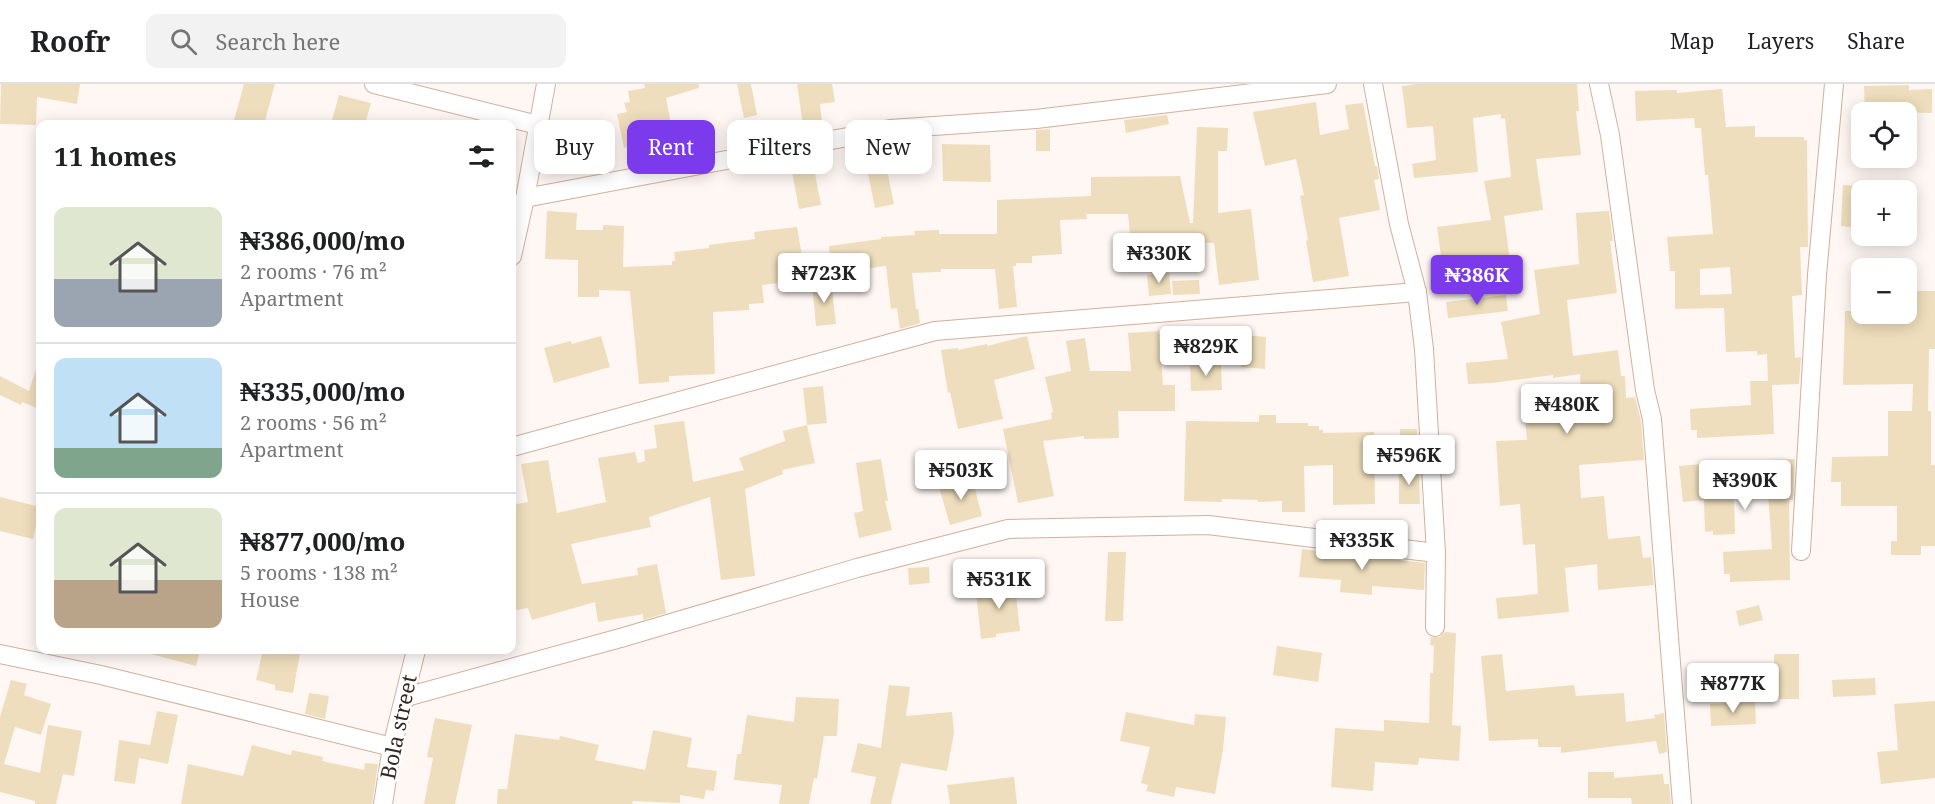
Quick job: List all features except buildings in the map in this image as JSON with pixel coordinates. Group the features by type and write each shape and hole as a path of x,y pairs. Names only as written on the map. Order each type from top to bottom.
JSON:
{"street":[{"path":"374,84 534,124"},
{"path":"539,120 546,84"},
{"path":"525,198 890,129 1036,118 1327,84"},
{"path":"1373,84 1399,224 1417,292 1429,404 1436,553 1435,627"},
{"path":"1599,84 1610,135 1645,390 1652,419 1682,804"},
{"path":"1802,551 1817,275 1834,84"},
{"path":"516,238 534,147"},
{"path":"516,446 935,331 1417,292"},
{"path":"406,697 624,637 857,568 1008,529 1208,525 1436,553"},
{"path":"0,654 102,675 392,747"},
{"name":"Bola street","path":"383,804 392,747 415,654"}]}
